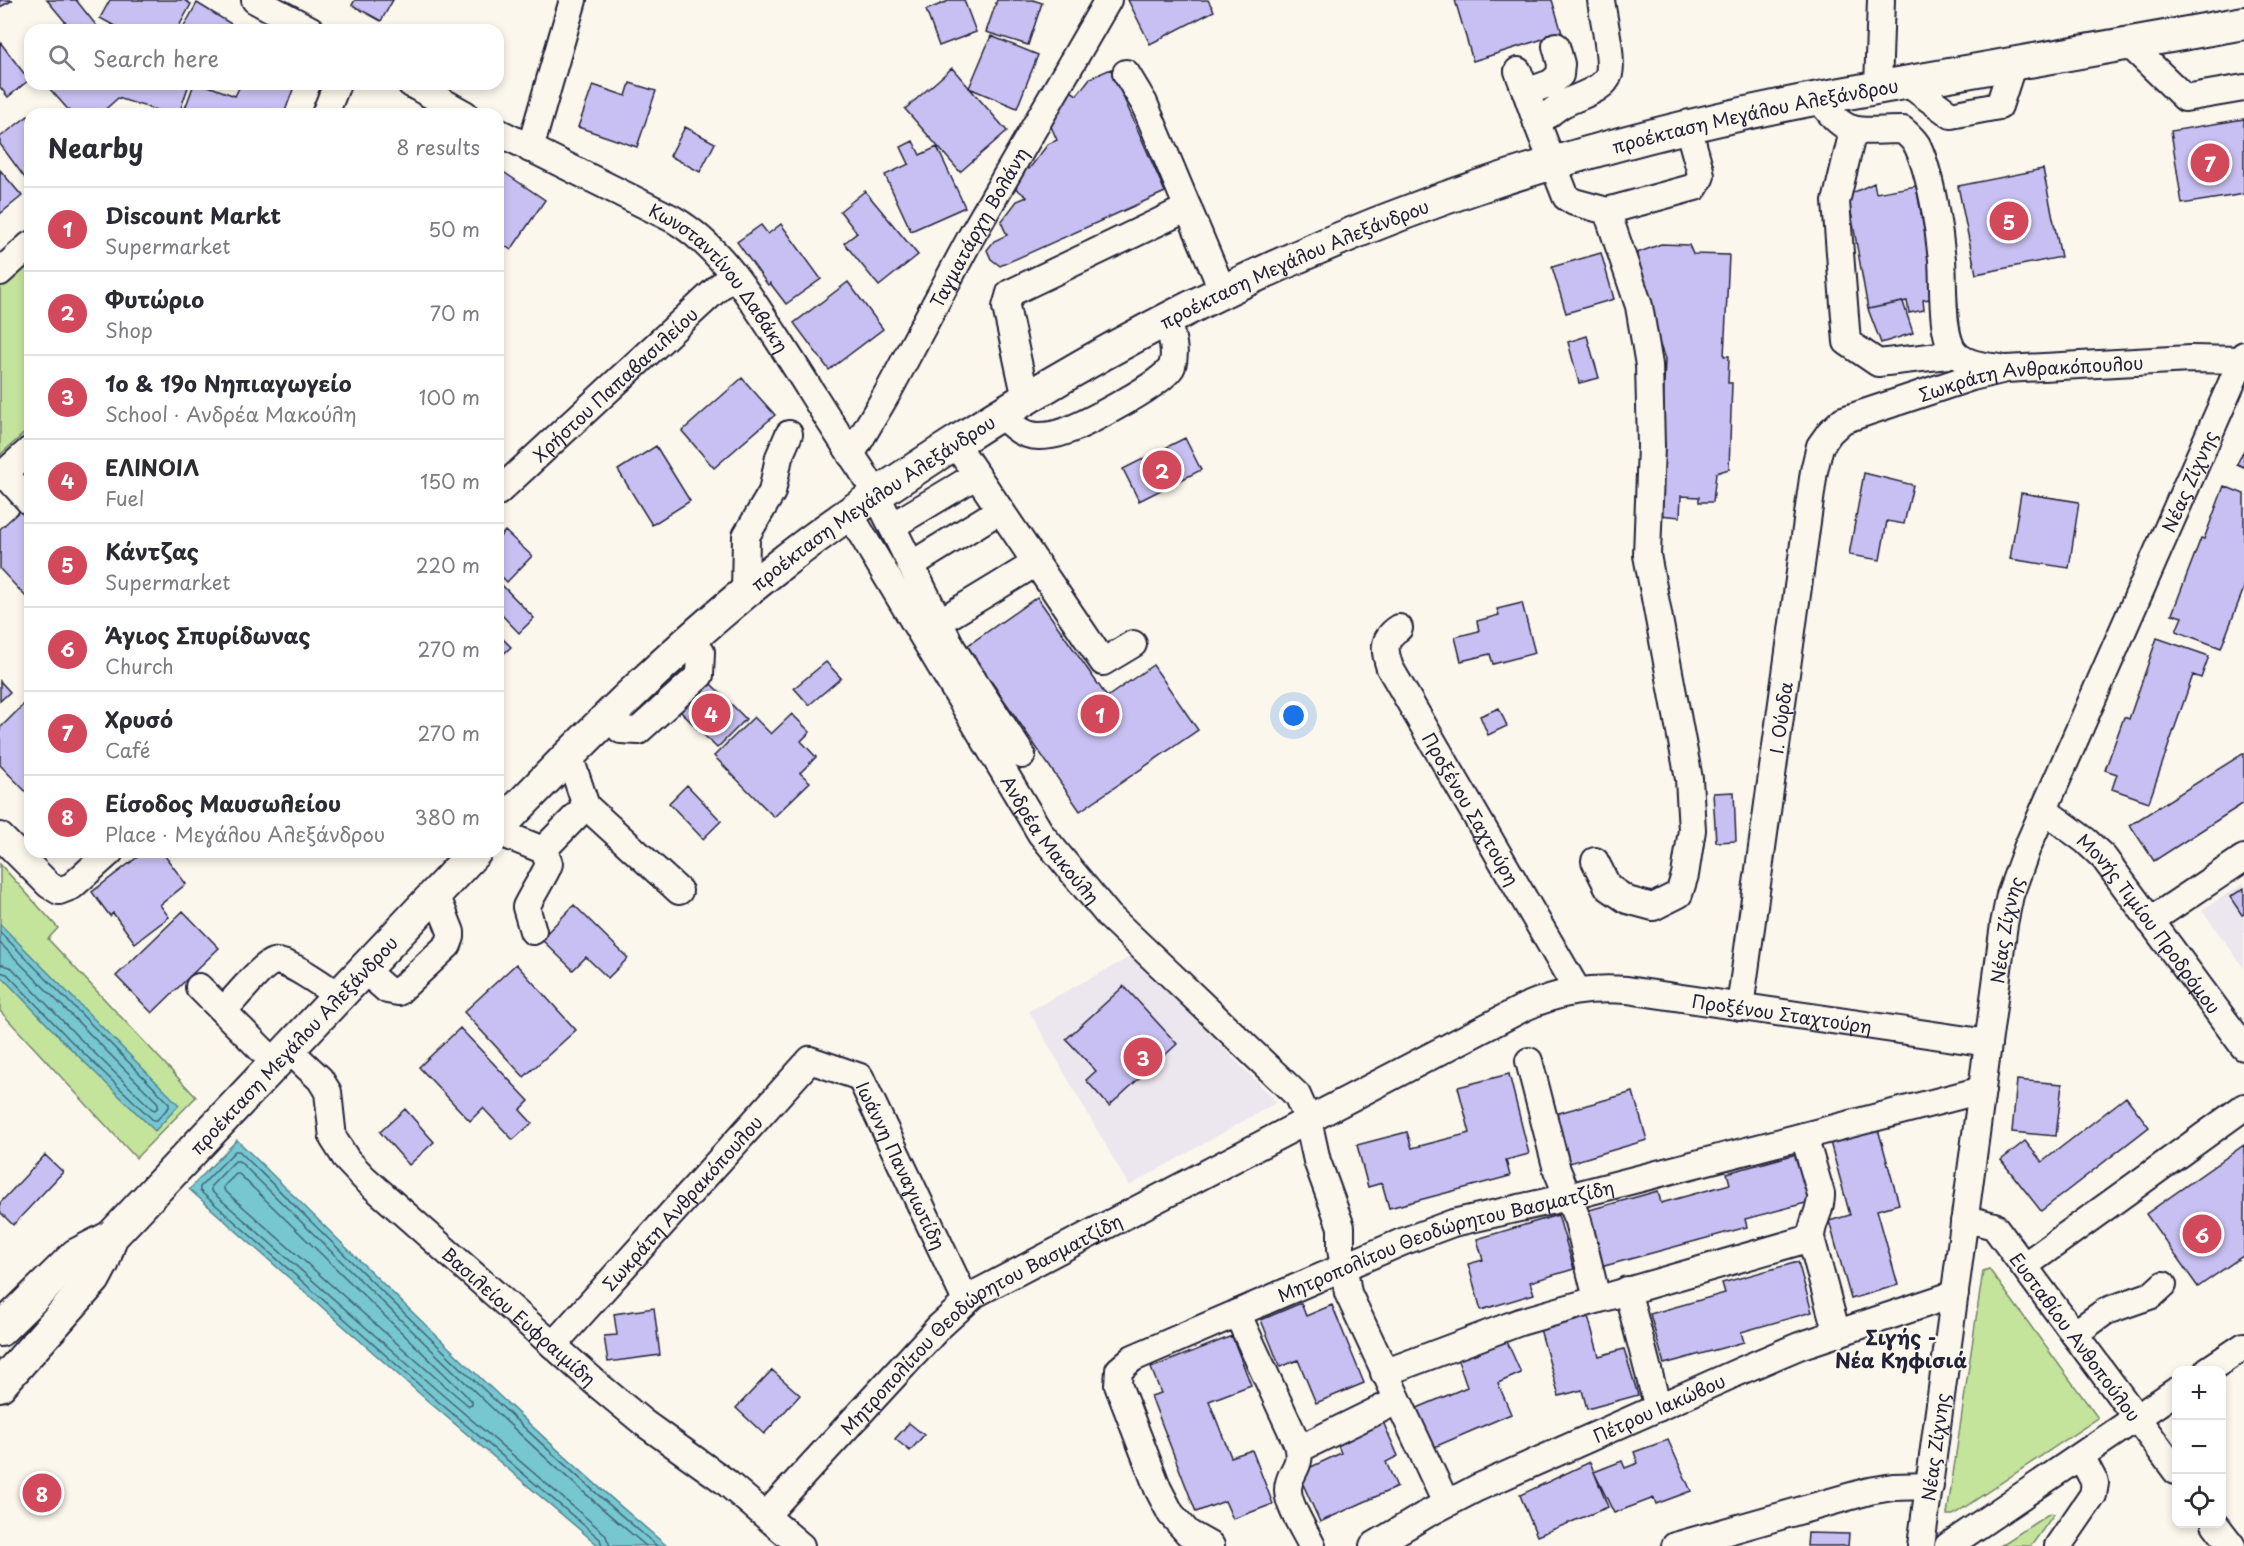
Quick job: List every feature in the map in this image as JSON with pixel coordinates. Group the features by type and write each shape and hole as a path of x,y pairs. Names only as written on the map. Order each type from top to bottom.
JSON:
{"main road":[{"name":"προέκταση Μεγάλου Αλεξάνδρου","path":"504,824 569,755 656,671 745,593 849,513 1013,406 1167,320 1223,292 1363,230 1481,186 1688,127 1892,84 2244,23"},
{"name":"προέκταση Μεγάλου Αλεξάνδρου","path":"111,1237 470,858"},
{"path":"0,1330 76,1255 111,1237"},
{"path":"0,1385 94,1279 103,1262 111,1237"}],"street":[{"path":"255,0 300,24"},
{"path":"530,149 573,0"},
{"name":"Ταγματάρχη Βολάνη","path":"852,455 971,237 1108,0"},
{"path":"1537,123 1563,104 1605,81 1609,74 1610,60 1601,0"},
{"path":"1881,0 1892,84 1951,116 1999,106 2013,63"},
{"path":"2128,43 2185,98 2244,88"},
{"path":"1556,46 1561,64 1560,75 1551,83 1522,81 1566,197 1574,202 1607,211 1695,187 1701,176 1688,127"},
{"path":"1126,73 1144,103 1223,292"},
{"path":"327,108 335,90"},
{"path":"422,90 454,108"},
{"path":"1819,98 1838,122 1853,131 1903,130 1918,145 1930,185 1937,225 1942,261 1942,294 1949,340 1956,354 1971,363 2006,369"},
{"path":"1853,131 1836,202 1847,342 1878,363 1956,354"},
{"name":"Κωνσταντίνου Δαβάκη","path":"504,135 682,225 713,251 753,302 876,494 952,648 1022,755"},
{"path":"1167,320 1174,354 1172,368 1159,381 1085,423 1063,432 1038,436 1020,433 1013,406 1006,307 1010,293 1188,208"},
{"path":"1595,861 1608,887 1627,900 1653,907 1679,894 1685,874 1692,830 1689,779 1647,555 1651,446 1649,365 1639,306 1607,211"},
{"path":"0,272 24,250"},
{"name":"Χρήστου Παπαβασιλείου","path":"504,486 732,275"},
{"name":"Σωκράτη Ανθρακόπουλου","path":"1830,432 1843,420 1862,413 1972,377 2006,369 2243,358"},
{"name":"Νέας Ζίχνης","path":"1921,1546 2008,905 2027,848 2243,358"},
{"name":"Ι. Ούρδα","path":"1740,1007 1814,471 1820,446 1830,432"},
{"path":"745,593 746,536 772,492 779,457 789,435"},
{"path":"955,443 1103,662 1133,644"},
{"path":"24,455 2,475 24,496"},
{"path":"892,526 977,475"},
{"path":"911,565 1000,510"},
{"name":"Ανδρέα Μακούλη","path":"849,513 1041,834 1109,916 1297,1095 1308,1120 1317,1161 1341,1227 1348,1293 1446,1503"},
{"path":"939,622 1036,563"},
{"name":"Προξένου Σαχτούρη","path":"1399,628 1390,633 1385,648 1390,668 1577,990"},
{"path":"621,730 638,730 699,675 701,652"},
{"path":"569,755 586,806 679,891"},
{"path":"543,850 586,806"},
{"name":"Μονής Τιμίου Προδρόμου","path":"2044,810 2086,841 2104,858 2244,1047"},
{"path":"504,833 543,850 549,867 535,887 526,908 533,931"},
{"path":"0,836 49,885 59,891 72,886 103,858"},
{"path":"2151,921 2244,858"},
{"path":"364,970 387,990 398,992 448,945 451,932 436,894"},
{"path":"223,1011 266,966 276,961 287,964 339,996"},
{"name":"Βασιλείου Ευφραιμίδη","path":"199,987 273,1065 320,1079 330,1099 331,1131 336,1146 364,1178 552,1345 644,1423 726,1482 801,1546"},
{"name":"Προξένου Σταχτούρη","path":"1577,990 1627,990 1988,1043"},
{"name":"Μητροπολίτου Θεοδώρητου Βασματζίδη","path":"766,1515 939,1327 966,1301 996,1282 1525,1007 1577,990"},
{"name":"Σωκράτη Ανθρακόπουλου","path":"552,1345 810,1060"},
{"name":"Ιωάννη Παναγιωτίδη","path":"810,1060 860,1077 966,1301"},
{"path":"1529,1061 1557,1170 1578,1221 1597,1299"},
{"name":"Μητροπολίτου Θεοδώρητου Βασματζίδη","path":"1211,1546 1188,1533 1171,1514 1158,1489 1122,1399 1117,1377 1123,1365 1142,1353 1402,1242 1454,1223 1568,1197 1982,1090"},
{"path":"2024,1266 2244,1107"},
{"path":"1804,1136 1821,1194 1821,1201 1812,1224 1812,1238 1837,1334"},
{"name":"Ευσταθίου Ανθοπούλου","path":"1964,1222 1979,1222 1994,1226 2172,1466"},
{"path":"1384,1373 1491,1332 1627,1290 1812,1238"},
{"path":"2074,1334 2106,1311 2152,1295 2163,1285"},
{"path":"1627,1290 1658,1408"},
{"name":"Πέτρου Ιακώβου","path":"1373,1546 1446,1503 1530,1463 1799,1346 1955,1294"},
{"path":"1236,1313 1292,1429 1299,1449 1299,1461 1288,1491 1292,1505 1312,1546"},
{"path":"2215,1366 2244,1346"},
{"path":"1948,1546 2172,1395"},
{"path":"1299,1449 1397,1401"},
{"path":"2058,1546 2093,1495 2095,1483 2080,1456"},
{"path":"1675,1546 1869,1491 1903,1486 1930,1486"},
{"path":"2218,1528 2232,1546"}],"shaded area":[{"path":"2244,883 2244,968 2202,910"},
{"path":"1132,956 1277,1102 1129,1186 1029,1011"}],"green space":[{"path":"24,263 24,433 0,455 0,285"},
{"path":"0,864 58,928 48,939 196,1097 136,1158 0,1011"},
{"path":"1989,1269 2098,1418 1953,1515 1947,1515 1983,1271"},
{"path":"2050,1513 2054,1514 2031,1546 2000,1546"}],"water":[{"path":"0,924 179,1105 155,1131 67,1045 0,975"},
{"path":"237,1140 502,1398 667,1546 599,1546 429,1402 189,1189"}],"pier":[{"path":"237,1137 187,1191 187,1187"}],"building":[{"path":"0,0 13,0 0,7"},
{"path":"47,0 76,0 95,24 67,24"},
{"path":"110,0 184,0 191,4 180,24 111,24 100,18"},
{"path":"355,0 393,0 381,21 352,5"},
{"path":"951,0 964,0 976,32 939,46 926,10"},
{"path":"997,0 1033,0 1042,3 1028,45 986,32"},
{"path":"1128,0 1208,0 1214,11 1150,44"},
{"path":"1455,0 1552,0 1562,33 1473,61"},
{"path":"197,3 231,24 185,24"},
{"path":"991,36 1038,55 1017,108 969,88"},
{"path":"0,42 24,73 24,84 8,97 0,87"},
{"path":"952,68 1007,131 960,172 905,109"},
{"path":"1111,69 1165,192 1000,266 991,259 987,250 994,241 1007,235 1001,222 1017,201 1027,197 1005,180 1019,162 1029,169 1048,144 1057,140 1046,115 1066,88 1077,95 1090,78"},
{"path":"630,83 656,91 637,147 578,127 593,85 626,96"},
{"path":"51,90 187,90 181,108 150,108 118,98 107,108 67,108"},
{"path":"192,90 219,90 235,96 238,90 293,90 286,108 185,108"},
{"path":"24,119 24,177 0,144 0,137"},
{"path":"2244,119 2244,194 2182,204 2171,131"},
{"path":"685,127 715,143 700,172 670,156"},
{"path":"913,141 920,155 937,147 965,207 911,231 885,175 909,164 901,147"},
{"path":"2043,169 2061,257 1976,274 1958,186"},
{"path":"0,170 22,196 0,214"},
{"path":"504,172 545,200 511,250 504,245"},
{"path":"1874,183 1876,193 1916,186 1937,298 1923,300 1924,310 1909,313 1907,301 1868,309 1848,195"},
{"path":"865,191 918,255 879,286 844,243 857,233 840,211"},
{"path":"781,224 821,279 786,304 770,283 768,285 737,242 761,225 768,234"},
{"path":"1661,244 1689,245 1693,254 1729,255 1724,356 1729,356 1728,383 1732,383 1729,469 1716,473 1713,502 1699,502 1699,497 1681,496 1680,517 1659,515 1665,359 1636,277 1637,253"},
{"path":"1601,253 1614,299 1566,313 1552,267"},
{"path":"848,282 883,329 829,370 794,323"},
{"path":"1903,302 1913,333 1881,343 1868,309"},
{"path":"1587,336 1599,378 1579,383 1568,342"},
{"path":"742,378 775,415 714,468 682,431"},
{"path":"1185,438 1201,470 1139,501 1123,469"},
{"path":"656,446 690,501 652,525 618,470"},
{"path":"2244,450 2244,467 2237,464"},
{"path":"1864,473 1913,485 1904,524 1887,521 1880,560 1849,555"},
{"path":"2224,486 2244,494 2244,588 2221,648 2176,631 2182,617 2172,614"},
{"path":"2021,493 2079,502 2069,568 2010,559"},
{"path":"24,507 24,595 0,569 0,529"},
{"path":"504,532 532,556 507,582 504,579"},
{"path":"504,587 534,618 519,633 504,617"},
{"path":"1037,597 1107,697 1153,665 1198,730 1080,811 967,646"},
{"path":"1522,603 1535,653 1493,664 1490,654 1461,661 1455,637 1479,631 1477,621 1499,615 1497,609"},
{"path":"2157,638 2209,656 2201,678 2193,675 2149,802 2112,789 2117,774 2105,770 2124,717 2129,719"},
{"path":"504,640 511,647 504,653"},
{"path":"826,662 841,678 809,705 794,688"},
{"path":"704,677 746,719 717,748 675,706"},
{"path":"0,681 10,692 0,701"},
{"path":"24,704 24,790 0,765 0,728"},
{"path":"1499,708 1507,726 1488,735 1480,716"},
{"path":"792,714 810,732 801,741 816,757 800,773 810,782 774,817 714,756 754,717 771,734"},
{"path":"2244,753 2244,803 2154,861 2130,825"},
{"path":"687,785 721,821 703,839 669,803"},
{"path":"1734,792 1736,841 1716,842 1713,793"},
{"path":"136,858 166,858 186,884 160,905 169,917 135,943 113,913 110,916 92,892"},
{"path":"2244,888 2244,914 2242,915 2230,897"},
{"path":"574,905 628,958 608,978 586,957 573,970 541,939"},
{"path":"183,911 219,948 152,1013 116,976"},
{"path":"516,964 576,1030 524,1077 464,1012"},
{"path":"1124,986 1177,1044 1109,1106 1086,1080 1096,1071 1066,1039"},
{"path":"460,1028 529,1101 520,1110 532,1123 513,1140 483,1108 470,1121 419,1067"},
{"path":"1509,1074 1529,1154 1506,1160 1510,1176 1389,1208 1382,1183 1368,1187 1357,1145 1407,1132 1412,1148 1470,1133 1458,1087"},
{"path":"2017,1080 2062,1084 2056,1136 2012,1132"},
{"path":"1633,1092 1647,1140 1569,1163 1555,1114"},
{"path":"2126,1097 2149,1127 2041,1211 2001,1160 2025,1141 2042,1162"},
{"path":"405,1109 434,1142 409,1165 380,1132"},
{"path":"1878,1129 1899,1204 1877,1210 1898,1285 1851,1299 1829,1221 1850,1215 1830,1142"},
{"path":"2244,1145 2244,1255 2198,1287 2146,1214"},
{"path":"1804,1152 1817,1200 1745,1219 1747,1227 1597,1268 1582,1212 1658,1191 1661,1203 1730,1184 1727,1173"},
{"path":"45,1155 63,1172 13,1225 0,1212 0,1203"},
{"path":"1558,1215 1574,1269 1530,1282 1534,1294 1481,1310 1468,1264 1483,1260 1477,1239"},
{"path":"1798,1262 1812,1312 1741,1332 1744,1342 1664,1364 1650,1314 1725,1293 1722,1283"},
{"path":"1301,1303 1306,1316 1332,1305 1364,1383 1316,1403 1298,1360 1280,1367 1261,1320"},
{"path":"654,1308 660,1355 608,1362 604,1336 617,1335 614,1314"},
{"path":"1586,1309 1599,1356 1624,1349 1638,1395 1587,1409 1582,1390 1559,1396 1538,1322"},
{"path":"1501,1328 1521,1373 1498,1383 1511,1414 1432,1448 1415,1409 1467,1387 1453,1346"},
{"path":"1232,1336 1251,1385 1209,1401 1231,1457 1252,1450 1273,1504 1233,1519 1225,1501 1196,1512 1151,1396 1161,1393 1151,1368"},
{"path":"772,1370 800,1395 764,1434 736,1408"},
{"path":"1380,1415 1398,1456 1386,1462 1397,1487 1320,1522 1298,1473 1341,1453 1334,1436"},
{"path":"909,1423 924,1435 910,1451 895,1439"},
{"path":"1668,1440 1691,1491 1656,1504 1654,1498 1614,1513 1594,1472 1622,1461 1625,1468 1638,1463 1634,1452"},
{"path":"1590,1462 1608,1507 1537,1536 1520,1495"},
{"path":"1808,1533 1849,1534 1848,1546 1807,1546"}],"place":[{"name":"Χρυσό","path":"2210,163"},
{"name":"Κάντζας","path":"2009,221"},
{"name":"Φυτώριο","path":"1162,470"},
{"name":"ΕΛΙΝΟΙΛ","path":"711,713"},
{"name":"Discount Markt","path":"1100,714"},
{"name":"1ο & 19ο Νηπιαγωγείο","path":"1143,1057"},
{"name":"Άγιος Σπυρίδωνας","path":"2202,1234"},
{"name":"Είσοδος Μαυσωλείου","path":"42,1493"}],"district":[{"name":"Σιγής - Νέα Κηφισιά","path":"1901,1348"}]}
